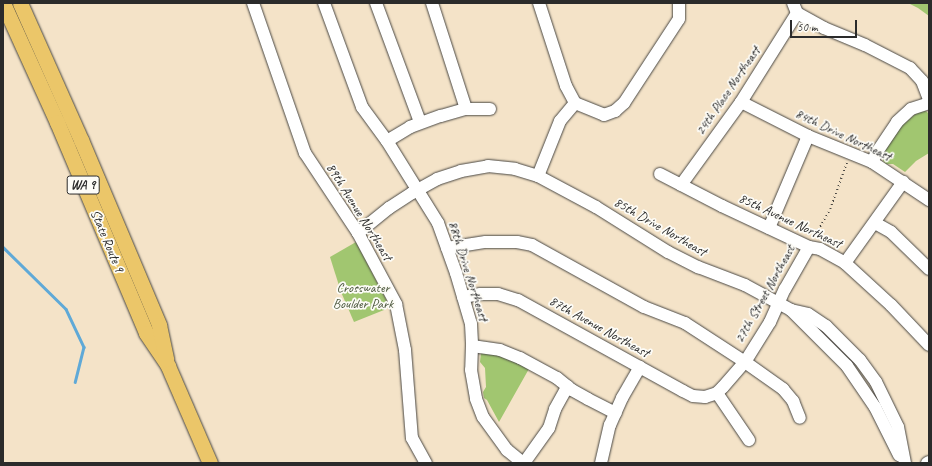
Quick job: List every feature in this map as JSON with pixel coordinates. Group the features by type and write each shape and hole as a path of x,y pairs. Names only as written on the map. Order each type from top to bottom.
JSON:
{"main road":[{"name":"State Route 9","path":"3,3 57,122 146,333 168,366 210,463"},
{"name":"State Route 9","path":"20,3 81,140 159,325 168,366"}],"street":[{"name":"89th Avenue Northeast","path":"253,3 305,153 358,233 396,304 405,350 412,438 426,463"},
{"name":"88th Drive Northeast","path":"324,3 362,107 387,141 438,223 470,324 472,346 471,370 476,399 483,417 507,450 523,463"},
{"path":"376,3 420,122"},
{"path":"432,3 466,109"},
{"path":"539,3 566,86 575,103 604,115 615,111 624,103 679,20 679,3"},
{"path":"795,8 842,37 865,45 910,68 922,81 929,99"},
{"name":"24th Place Northeast","path":"681,185 741,102 795,8"},
{"name":"84th Drive Northeast","path":"741,102 808,136 872,162 929,200"},
{"path":"538,176 560,121 575,103"},
{"path":"872,162 876,152 897,122 911,109 929,103"},
{"path":"387,141 420,122 466,109 490,109"},
{"path":"769,228 808,136"},
{"name":"85th Drive Northeast","path":"358,233 389,208 418,189 437,179 462,171 488,166 515,168 538,176 596,207 668,252 698,267 745,285 791,310 808,314 826,326 845,342 876,382 898,427 904,463"},
{"name":"85th Avenue Northeast","path":"660,174 809,247 820,249 845,263 891,305 929,345"},
{"path":"845,263 903,182"},
{"path":"875,223 891,232 929,270"},
{"path":"447,248 486,242 517,242 532,245 644,307 684,323 745,362 783,389 793,401 800,418"},
{"name":"27th Street Northeast","path":"717,393 745,362 770,322 809,247"},
{"name":"87th Avenue Northeast","path":"462,297 480,294 498,294 518,300 693,396 705,397 717,393"},
{"name":"85th Drive Northeast","path":"791,310 827,345 855,377 875,407 904,463"},
{"path":"472,346 500,350 520,358 552,375 588,399 616,413"},
{"path":"855,377 865,367"},
{"path":"601,463 610,425 640,368"},
{"path":"523,463 549,428 555,409 568,386"},
{"path":"717,393 749,440"}],"path":[{"path":"809,247 830,209 851,153"}],"green space":[{"path":"908,3 929,3 929,16 918,8"},
{"path":"926,111 929,114 929,153 916,161 905,172 893,164 886,164 883,161 883,154 901,126 918,112"},
{"name":"Crosswater Boulder Park","path":"356,242 389,305 384,310 354,322 341,292 330,257"},
{"path":"481,353 495,353 530,367 499,422 487,400 484,398 483,392 486,387 485,368 480,362"}],"waterway":[{"path":"3,247 66,309 84,347 75,382"}]}
